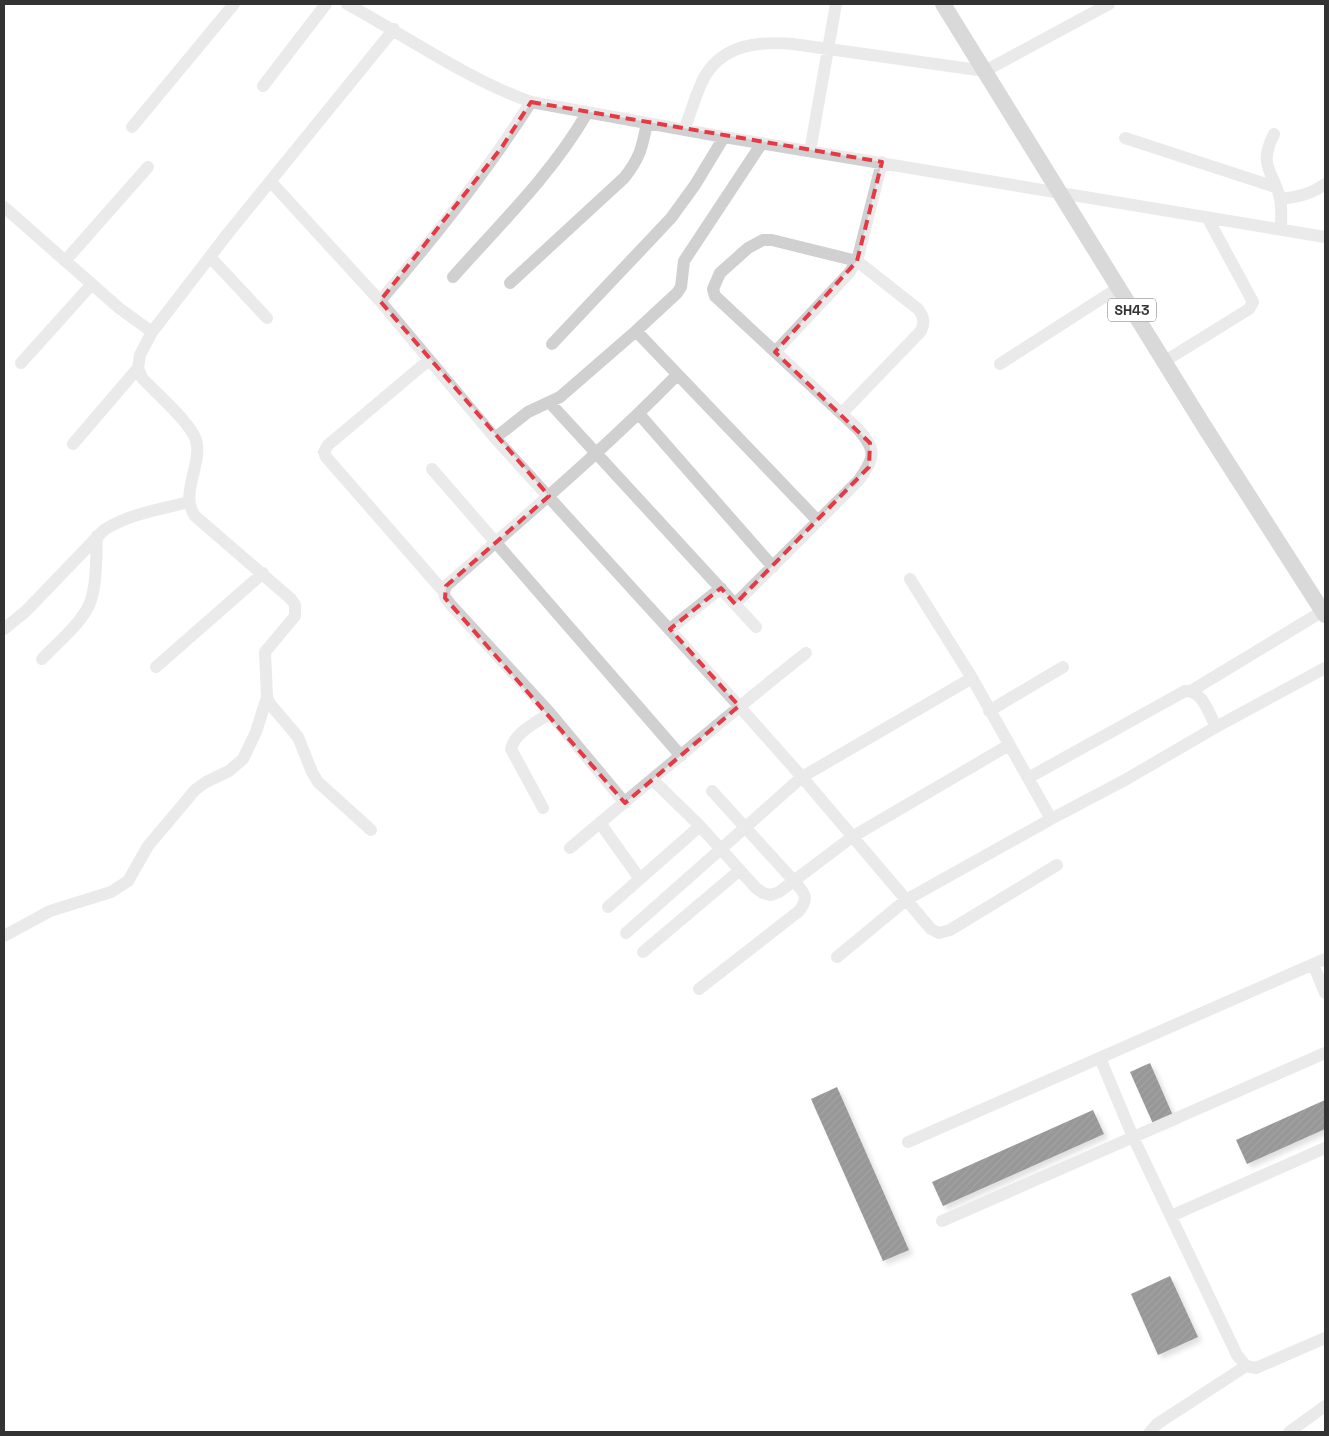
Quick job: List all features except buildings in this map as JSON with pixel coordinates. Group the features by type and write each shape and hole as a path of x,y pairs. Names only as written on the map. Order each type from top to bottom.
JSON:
{"main road":[{"name":"SH43","path":"943,4 1118,288 1324,613"}],"street":[{"path":"132,126 234,4"},
{"path":"264,86 326,4"},
{"path":"347,4 394,29 471,77 531,102 724,137 1058,191 1325,237"},
{"path":"810,151 836,4"},
{"path":"684,130 704,78 712,66 724,57 754,43 773,42 827,48 985,71 1109,4"},
{"path":"4,936 50,911 111,892 128,881 148,846 195,790 206,782 229,771 243,759 256,732 267,697 265,652 295,616 295,605 291,599 263,574 195,516 191,510 189,502 197,446 195,437 142,378 138,368 140,355 152,332 210,257 394,29"},
{"path":"380,301 423,251 502,148 531,102"},
{"path":"453,277 550,168 572,139 587,113"},
{"path":"510,283 624,178 636,163 642,149 648,123"},
{"path":"1274,134 1268,147 1266,158 1268,169 1280,199 1281,230"},
{"path":"552,344 671,218 695,185 724,137"},
{"path":"1125,138 1276,187"},
{"path":"495,438 528,412 560,398 677,292 681,287 684,261 762,143"},
{"path":"775,352 849,273 857,261 882,162"},
{"path":"65,261 148,167"},
{"path":"271,182 380,301 495,438 670,628 802,777 931,929 939,933 950,930 1057,865"},
{"path":"1280,199 1300,196 1325,184"},
{"path":"4,207 118,308 152,332"},
{"path":"1165,361 1249,309 1253,302 1208,217"},
{"path":"735,604 859,480 868,466 872,454 870,443 842,413 716,296 712,288 720,273 748,248 763,240 781,241 857,261 923,315 924,323 921,331 842,413"},
{"path":"210,257 267,318"},
{"path":"22,363 92,284"},
{"path":"1000,364 1118,288"},
{"path":"636,331 818,521"},
{"path":"429,360 328,445 324,452 326,457 444,592"},
{"path":"74,444 138,368"},
{"path":"625,802 550,713 451,605 445,598 444,592 446,586 597,453 677,375"},
{"path":"550,403 756,627"},
{"path":"639,414 773,567"},
{"path":"432,469 681,756"},
{"path":"4,629 26,611 97,536 116,522 189,502"},
{"path":"42,659 82,617 89,605 93,589 97,536"},
{"path":"156,667 263,574"},
{"path":"910,579 972,678 1051,819"},
{"path":"670,628 721,588"},
{"path":"1191,691 1324,613"},
{"path":"570,848 739,706 806,653"},
{"path":"989,711 1063,667"},
{"path":"837,957 906,900 1325,668"},
{"path":"626,933 802,777 972,678"},
{"path":"1028,778 1184,691 1191,691 1197,694 1216,727"},
{"path":"267,697 270,704 298,737 318,782 371,830"},
{"path":"543,808 511,749 513,742 520,734 550,713"},
{"path":"653,780 700,826 756,888 763,893 771,894 779,892 852,837 1008,745"},
{"path":"699,989 799,911 804,905 806,898 804,892 712,791"},
{"path":"600,824 640,879"},
{"path":"608,908 700,826"},
{"path":"643,952 740,870"},
{"path":"908,1142 1325,959"},
{"path":"1313,964 1325,993"},
{"path":"942,1221 1325,1053"},
{"path":"1100,1058 1134,1137 1237,1355 1246,1366 1256,1368 1325,1338"},
{"path":"1171,1216 1325,1148"},
{"path":"1150,1432 1157,1424 1246,1366"},
{"path":"1289,1432 1325,1406"}],"highlighted area":[{"path":"531,102 882,162 857,261 775,352 870,443 869,467 735,604 721,588 670,629 739,706 625,803 445,598 446,586 549,496 380,301 502,147"}]}
